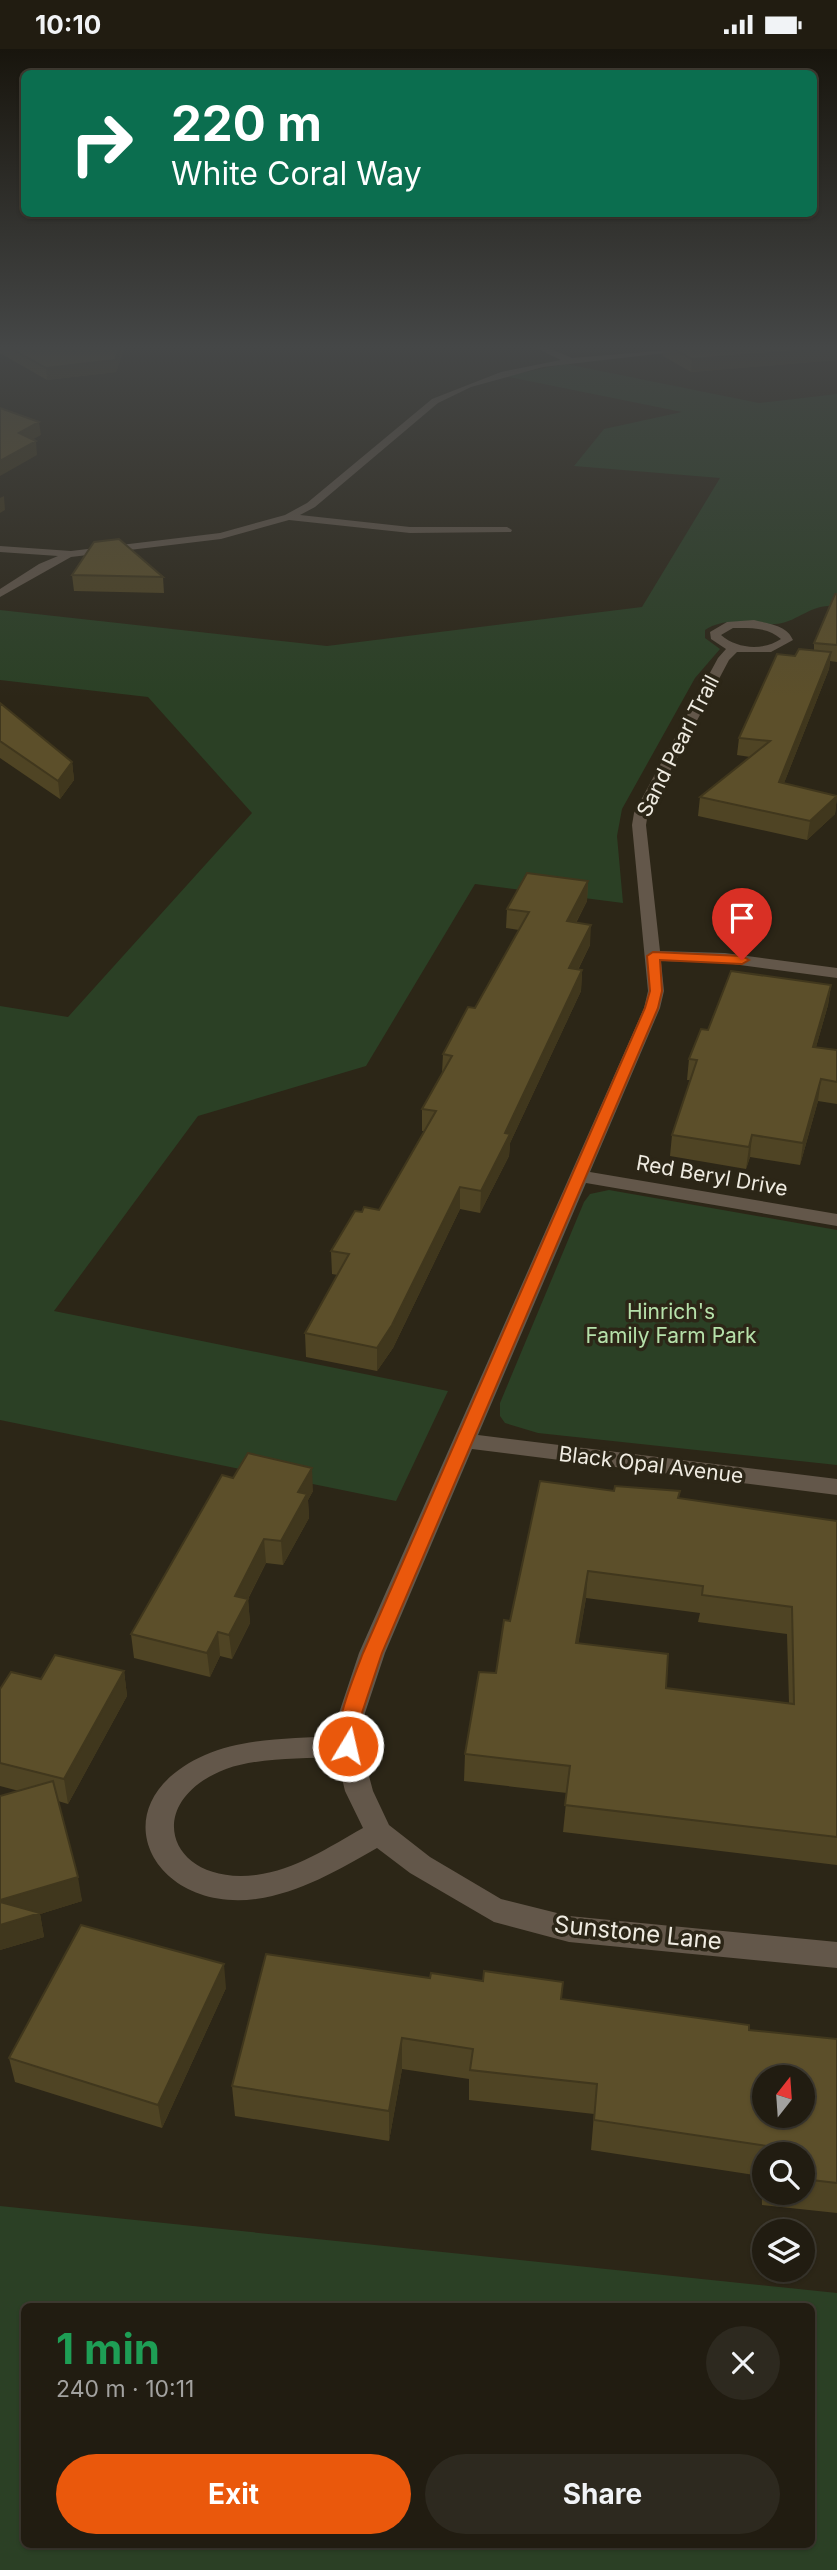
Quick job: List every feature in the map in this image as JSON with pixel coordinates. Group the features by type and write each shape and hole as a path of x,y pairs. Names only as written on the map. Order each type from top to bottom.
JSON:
{"street":[{"path":"0,549 71,554 221,536 289,517 311,505 363,462"},
{"path":"289,517 410,530 508,530"},
{"path":"0,594 43,566 71,554"},
{"path":"754,624 776,628 787,640 778,646 736,647 718,640 716,632 731,625 754,624"},
{"name":"Sand Pearl Trail","path":"379,1833 359,1791 348,1746 352,1713 372,1653 652,1008 656,991 639,825 641,813 724,658 736,647"},
{"path":"653,956 726,958 837,973"},
{"name":"Red Beryl Drive","path":"580,1176 837,1220"},
{"name":"Black Opal Avenue","path":"465,1441 837,1487"},
{"path":"348,1746 234,1757 199,1770 172,1794 161,1812 157,1828 160,1848 173,1868 185,1877 238,1888 276,1883 379,1833"},
{"name":"Sunstone Lane","path":"379,1833 419,1865 494,1910 569,1929 837,1955"}],"green space":[{"path":"578,462 837,462 837,606 819,607 783,623 730,622 705,630 705,638 720,649 695,678 622,809 617,836 623,903 475,884 366,1066 198,1116 54,1311 448,1391 396,1501 0,1420 0,1006 68,1017 252,813 148,697 0,680 0,610 327,646 642,607 720,478 574,466"},
{"name":"Hinrich's Family Farm Park","path":"609,1190 837,1230 837,1465 538,1433 505,1423 500,1416 500,1403 584,1202 590,1194"},
{"path":"0,2206 837,2293 837,2570 0,2570"}],"building":[{"path":"119,539 163,577 72,575 94,542"},
{"path":"835,594 837,645 814,643"},
{"path":"799,649 831,652 779,782 837,796 810,821 700,797 770,741 739,738 777,654 795,656"},
{"path":"0,703 72,762 58,781 0,741"},
{"path":"527,873 588,881 567,921 591,925 569,968 582,970 505,1133 510,1134 481,1191 460,1187 392,1325 377,1348 305,1333 349,1254 331,1251 355,1211 362,1212 364,1207 379,1210 436,1111 422,1109 452,1056 443,1054 468,1007 475,1008 529,912 507,909"},
{"path":"731,971 831,985 813,1047 837,1050 837,1082 821,1079 803,1143 752,1135 749,1147 672,1135 697,1060 689,1059 701,1029 708,1030"},
{"path":"248,1453 312,1468 298,1492 307,1494 281,1541 264,1539 235,1596 248,1599 229,1635 218,1632 207,1653 131,1634 222,1475 233,1478"},
{"path":"540,1481 614,1491 615,1486 680,1491 678,1498 837,1521 837,1837 565,1805 570,1766 465,1754 479,1672 496,1673 504,1620 510,1621","holes":["588,1571 703,1586 702,1595 792,1607 794,1704 666,1688 668,1654 576,1643"]},
{"path":"55,1655 124,1671 64,1779 0,1763 0,1689 11,1672 41,1679"},
{"path":"53,1781 78,1877 0,1900 0,1796"},
{"path":"0,1902 40,1913 0,1925"},
{"path":"81,1925 224,1964 158,2105 9,2058"},
{"path":"266,1954 430,1978 431,1973 483,1981 484,1971 563,1982 561,1999 749,2025 749,2030 837,2039 837,2183 815,2180 815,2142 752,2144 594,2120 597,2084 470,2070 473,2049 402,2038 389,2111 232,2086"}],"route":[{"path":"348,1746 352,1713 372,1653 652,1008 656,991 653,956 742,960"}]}
